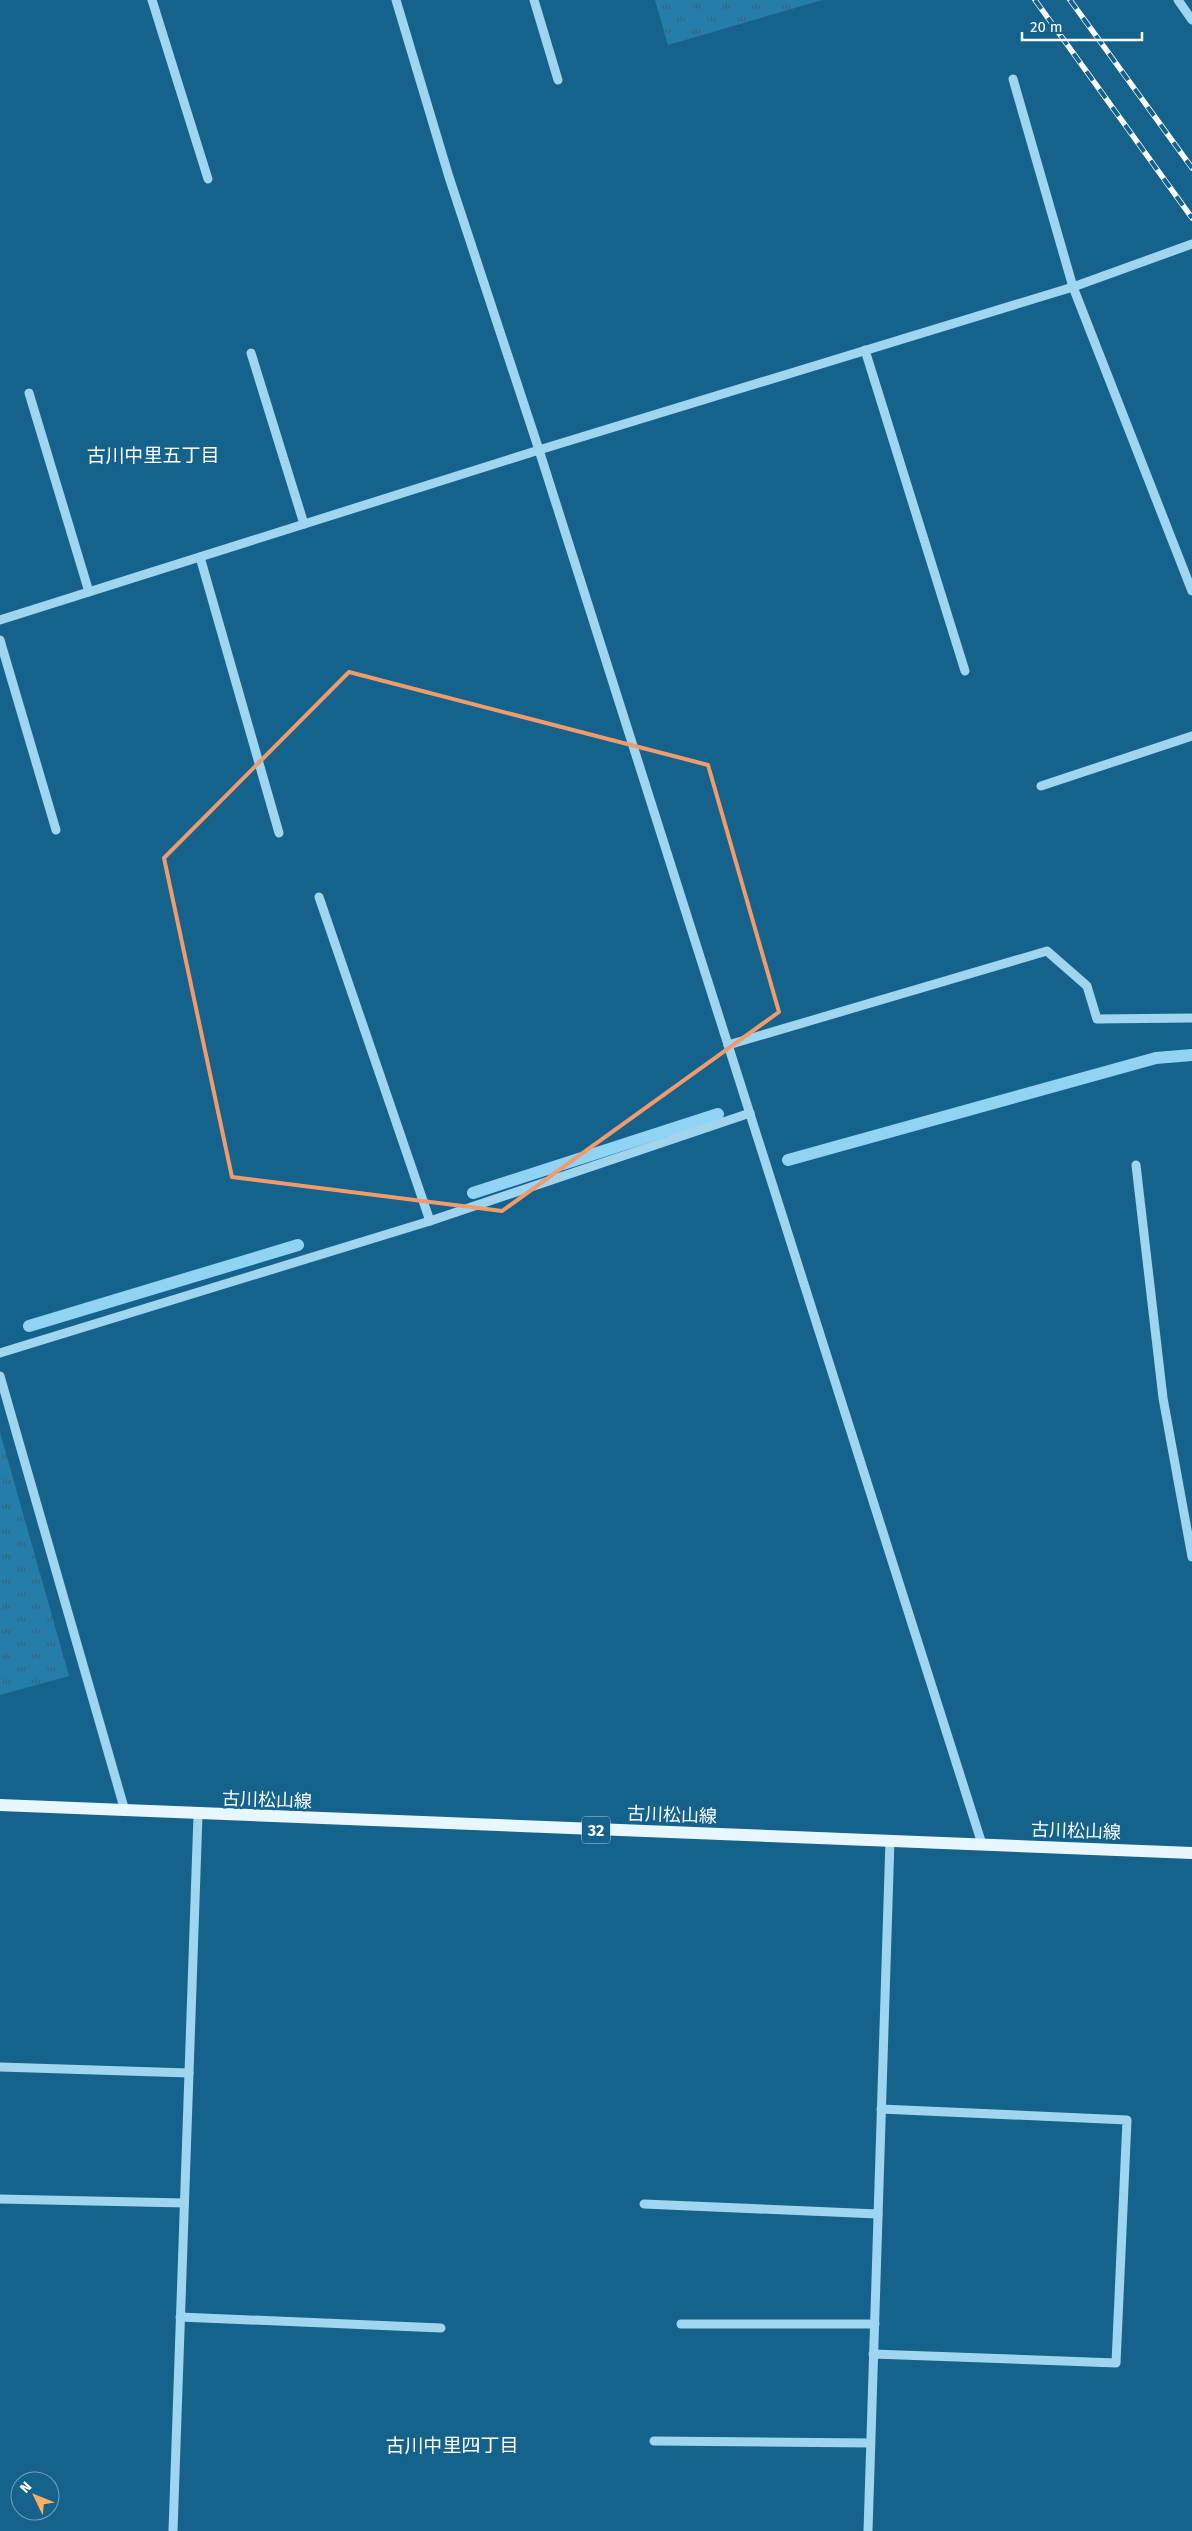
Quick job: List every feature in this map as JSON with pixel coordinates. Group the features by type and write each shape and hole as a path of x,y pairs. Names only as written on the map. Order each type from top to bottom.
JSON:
{"main road":[{"name":"古川松山線","path":"0,1805 198,1815 1192,1853"}],"street":[{"path":"152,0 208,180"},
{"path":"396,0 449,177 539,450 982,1844"},
{"path":"534,0 558,80"},
{"path":"1178,0 1192,20"},
{"path":"1013,79 1073,287 1192,591"},
{"path":"0,620 539,450 1073,287 1192,244"},
{"path":"865,350 965,671"},
{"path":"251,353 304,524"},
{"path":"29,393 89,592"},
{"path":"200,557 279,833"},
{"path":"0,640 56,830"},
{"path":"1041,786 1192,736"},
{"path":"319,897 430,1221"},
{"path":"728,1045 1046,951 1087,986 1097,1019 1192,1018"},
{"path":"0,1353 430,1221 750,1113"},
{"path":"1136,1165 1163,1398 1192,1557"},
{"path":"0,1376 125,1811"},
{"path":"173,2531 198,1815"},
{"path":"868,2531 890,1840"},
{"path":"0,2067 189,2073"},
{"path":"873,2354 1116,2363 1127,2120 881,2109"},
{"path":"0,2199 184,2203"},
{"path":"644,2204 878,2214"},
{"path":"180,2317 440,2328"},
{"path":"681,2324 874,2324"},
{"path":"654,2441 870,2443"}],"highlighted area":[{"path":"349,672 708,765 779,1012 502,1211 232,1177 164,858"}],"green space":[{"path":"655,0 822,0 668,45"},
{"path":"0,1432 69,1676 0,1695"}],"waterway":[{"path":"788,1160 1156,1058 1192,1055"},
{"path":"473,1193 718,1114"},
{"path":"29,1326 298,1245"}],"railway":[{"path":"1035,0 1192,218"},
{"path":"1070,0 1192,168"}],"district":[{"name":"古川中里五丁目","path":"153,455"},
{"name":"古川中里四丁目","path":"452,2445"}]}
